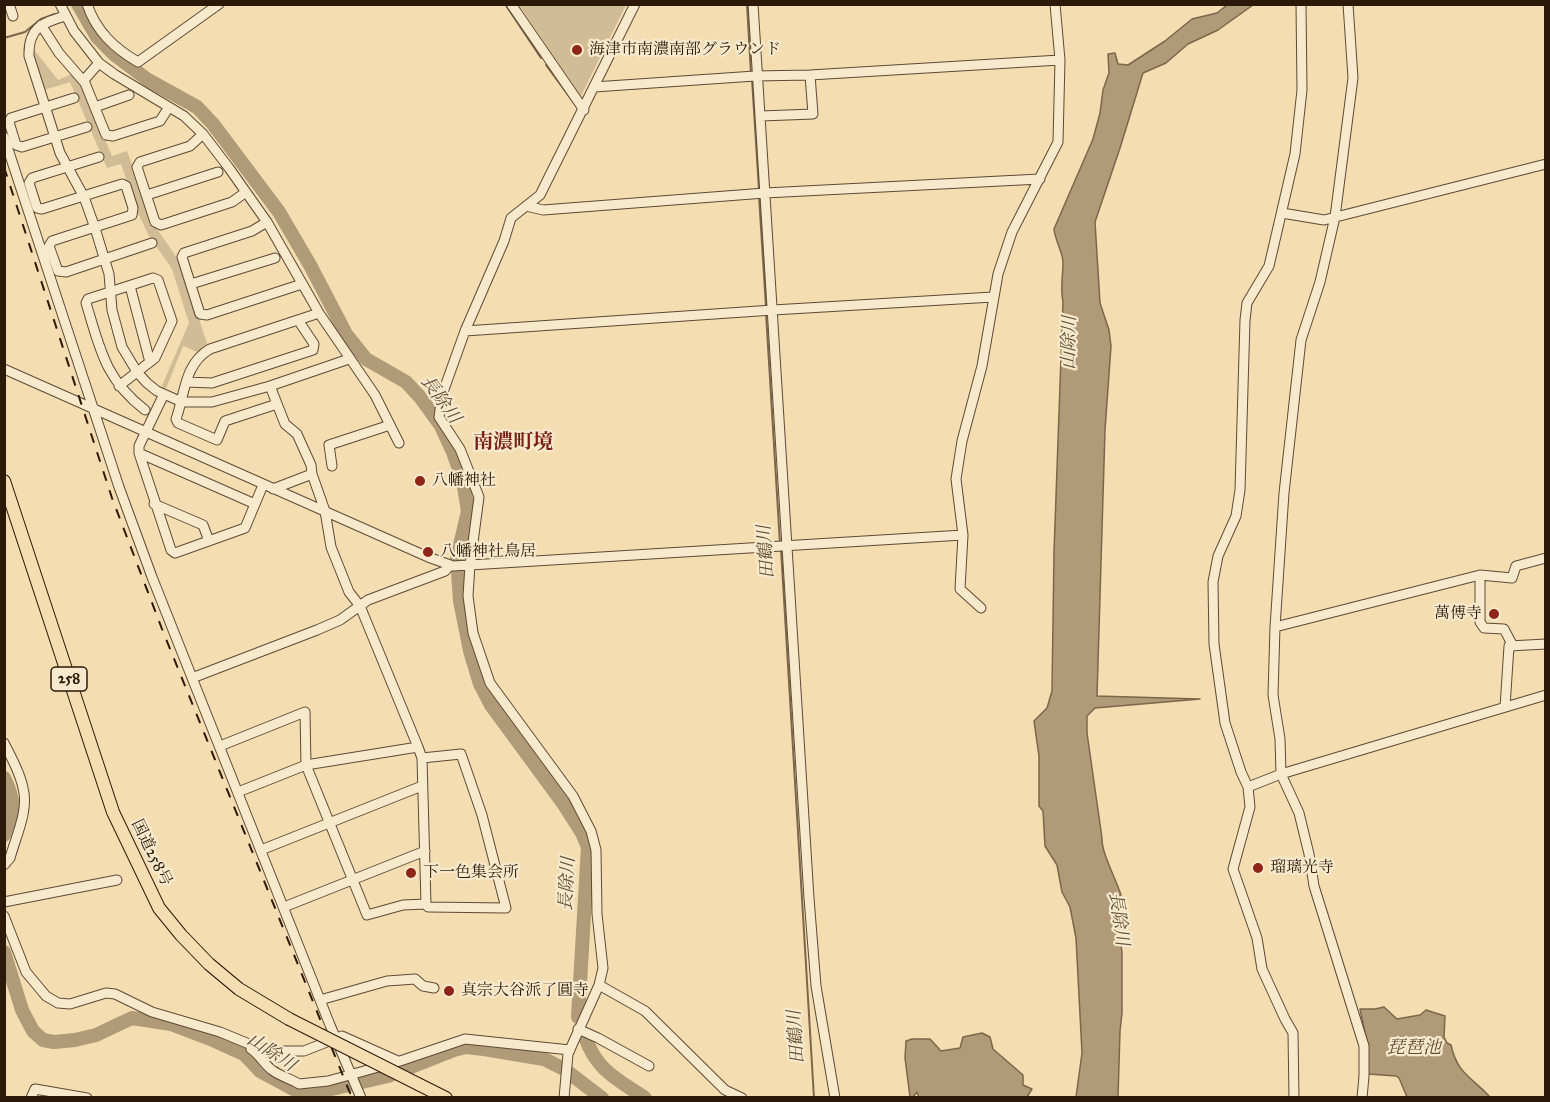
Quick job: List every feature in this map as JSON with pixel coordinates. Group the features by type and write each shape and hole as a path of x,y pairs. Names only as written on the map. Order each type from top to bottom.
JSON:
{"highway":[{"name":"国道258号","path":"4,481 113,812 159,908 209,964 239,989 290,1019 446,1098"}],"street":[{"path":"9,4 13,16"},
{"path":"60,4 74,32 99,63 184,116 203,135 267,222 319,313 375,395 399,443"},
{"path":"87,4 104,36 120,52 138,62 219,4"},
{"path":"511,4 584,110"},
{"path":"564,1098 569,1052 599,985 603,968 597,914 596,850 591,831 573,796 490,683 473,633 468,596 467,565 479,497 460,449 439,417 442,395 465,331 504,241 511,218 540,195 635,4"},
{"path":"753,4 753,76 761,116 761,193 782,545 816,986 835,1098"},
{"path":"981,608 960,589 963,535 956,479 962,441 982,366 998,274 1012,232 1058,142 1060,60 1055,4"},
{"path":"1294,1098 1293,1033 1262,969 1257,938 1233,868 1250,807 1248,787 1225,723 1214,644 1212,582 1218,556 1236,516 1240,490 1247,303 1269,267 1295,154 1302,90 1301,4"},
{"path":"1348,4 1353,78 1335,217 1320,282 1301,340 1284,493 1273,694 1280,739 1281,774 1299,813 1314,886 1364,1046 1362,1098"},
{"path":"65,16 41,25 35,30 29,46 29,56 60,153 84,196 95,228 109,274 112,310 122,347 137,372 157,391 182,402 212,402 270,386 349,359"},
{"path":"41,25 59,53 84,80 106,135 113,136 159,121 169,107"},
{"path":"594,87 1060,60"},
{"path":"84,80 99,63"},
{"path":"761,116 813,114 810,75"},
{"path":"95,107 129,95"},
{"path":"74,98 11,118 9,122 16,145 22,147 87,127"},
{"path":"203,135 190,146 140,162 137,167 155,222 161,225 232,202 246,192"},
{"path":"4,137 93,409 148,566 355,1085"},
{"path":"99,157 32,178 28,183 37,208 42,210 122,184 126,186 133,208 132,216 52,241 49,246 58,271 66,272 152,243"},
{"path":"1282,213 1324,220 1545,164"},
{"path":"147,195 218,172"},
{"path":"526,206 543,210 761,193 1040,179"},
{"path":"267,222 252,231 184,253 182,257 200,314 207,315 302,284"},
{"path":"191,285 275,258"},
{"path":"119,386 155,358 172,321 158,280 153,279 88,299 86,303 102,356 110,372 119,386 128,397 145,410"},
{"path":"130,286 150,362"},
{"path":"465,331 993,297"},
{"path":"277,404 225,421 217,440 178,423 176,419 194,361 210,349 319,313"},
{"path":"186,382 212,382 313,350 314,344 298,320"},
{"path":"4,369 268,487 452,565 963,535"},
{"path":"270,386 285,424 297,434 312,465 312,474 325,511 331,547 349,592 360,606 422,758 426,904"},
{"path":"164,394 139,446 139,453 154,504 171,550 175,553 245,528 255,504 268,487 312,474"},
{"path":"332,466 329,445 390,425"},
{"path":"139,453 255,504"},
{"path":"154,504 203,525 209,541"},
{"path":"1275,627 1480,575 1512,578 1516,566 1545,558"},
{"path":"192,678 317,630 340,620 368,600 445,572 452,565"},
{"path":"1480,575 1480,622 1484,628 1504,629 1514,646"},
{"path":"1505,707 1509,646 1545,644"},
{"path":"1248,787 1281,774 1545,695"},
{"path":"220,746 304,712 306,765 367,915 403,905 426,904 428,907 449,909 506,908 482,815 461,754 422,758"},
{"path":"4,743 21,779 25,804 10,858 4,866"},
{"path":"238,792 306,765 418,747"},
{"path":"261,850 422,786"},
{"path":"284,907 425,851"},
{"path":"4,902 117,880"},
{"path":"4,916 26,972 46,996 58,1003 70,1004 106,993 115,994 152,1012 220,1032 260,1049 282,1052 304,1051 342,1036 398,1061"},
{"path":"320,1000 387,981 415,979 423,986 435,988"},
{"path":"599,985 645,1011 725,1089 742,1098"},
{"path":"578,1029 649,1066"},
{"path":"239,1041 258,1054 273,1071 299,1084 328,1081 355,1085 398,1061 465,1038 569,1052"},
{"path":"31,1098 34,1089 87,1098"}],"shaded area":[{"name":"海津市南濃南部グラウンド","path":"519,5 626,5 581,96"},
{"path":"32,47 58,80 72,74 82,84 112,156 127,151 154,225 180,262 208,346 197,352 183,346 165,391 161,388 189,323 172,269 149,236 136,209 121,164 107,168 70,82 44,90"}],"water":[{"path":"1227,5 1253,5 1218,30 1188,44 1166,63 1143,73 1095,222 1100,303 1109,330 1111,346 1105,430 1097,696 1200,699 1095,708 1087,716 1087,733 1102,844 1121,895 1116,899 1122,953 1122,1013 1118,1097 1076,1097 1082,1053 1076,938 1070,907 1062,892 1057,865 1045,846 1043,811 1039,806 1039,756 1034,721 1047,708 1052,691 1054,552 1063,302 1063,258 1054,229 1093,139 1103,90 1109,73 1108,54 1115,53 1118,64 1128,65 1165,41 1192,19 1217,13"},
{"name":"琵琶池","path":"1384,1007 1397,1019 1420,1015 1426,1010 1445,1016 1444,1037 1451,1045 1457,1063 1466,1075 1490,1097 1407,1097 1396,1076 1368,1074 1368,1047 1360,1009"},
{"path":"982,1033 990,1037 993,1049 1023,1075 1023,1085 1032,1089 1027,1097 919,1098 917,1092 910,1097 905,1058 906,1041 930,1039 941,1051 960,1048 963,1037"}],"waterway":[{"name":"長除川","path":"78,4 97,37 115,55 148,80 197,107 213,124 279,212 346,334 366,359 406,382 441,426 463,481 468,511 457,558 460,601 470,651 480,684 491,705 563,803 588,847 578,1017"},
{"path":"505,4 541,58"},
{"name":"田鶴川","path":"747,4 751,74"},
{"name":"長除川","path":"74,7 79,6"},
{"path":"4,38 25,32 41,19 55,14"},
{"path":"546,65 574,103"},
{"name":"田鶴川","path":"752,79 759,190"},
{"name":"田鶴川","path":"759,196 766,307"},
{"name":"田鶴川","path":"766,313 780,544"},
{"name":"田鶴川","path":"781,549 814,1098"},
{"name":"山除川","path":"4,778 12,800 10,819 4,835"},
{"name":"山除川","path":"4,952 22,1010 33,1031 43,1040 54,1042 96,1035 132,1018 171,1024 244,1054 260,1071 301,1093 314,1093 388,1076 466,1047 544,1059 564,1069 602,1098"},
{"name":"長除川","path":"585,1037 602,1066 645,1098"}],"railway":[{"path":"4,167 112,498 162,629 352,1098"}],"place":[{"name":"海津市南濃南部グラウンド","path":"577,50"},
{"name":"八幡神社","path":"420,481"},
{"name":"八幡神社鳥居","path":"428,552"},
{"name":"萬傅寺","path":"1494,614"},
{"name":"瑠璃光寺","path":"1258,868"},
{"name":"下一色集会所","path":"411,873"},
{"name":"真宗大谷派了圓寺","path":"449,991"}],"district":[{"name":"南濃町境","path":"513,443"}]}
